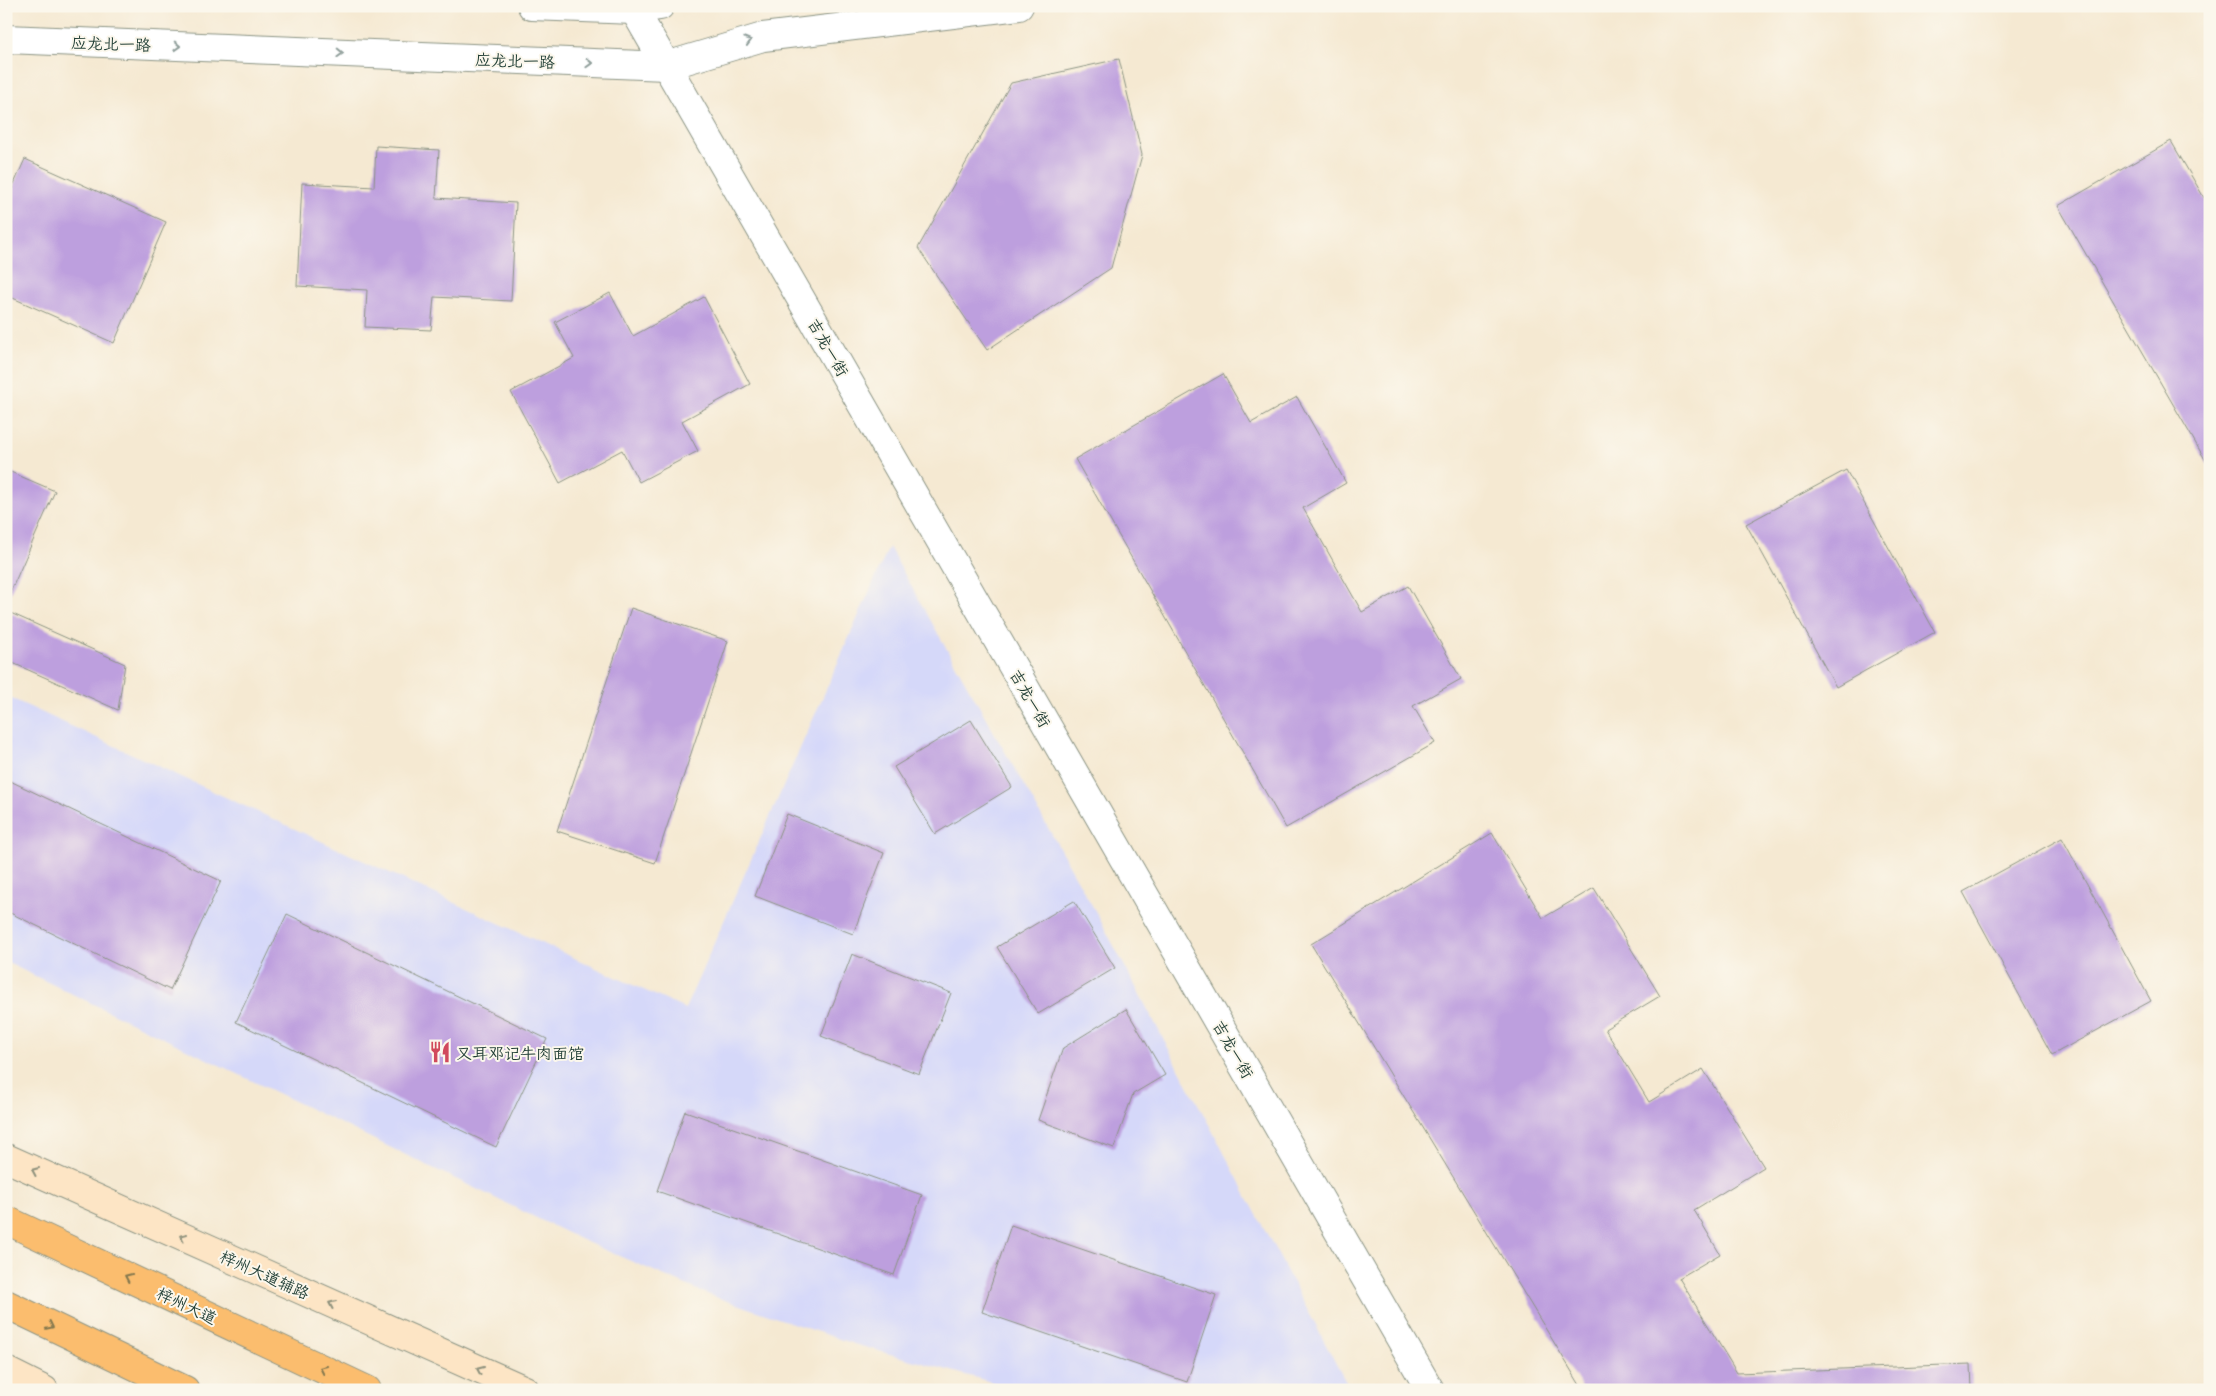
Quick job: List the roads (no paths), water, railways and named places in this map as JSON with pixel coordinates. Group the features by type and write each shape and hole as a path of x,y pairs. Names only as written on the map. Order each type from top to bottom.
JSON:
{"highway":[{"name":"梓州大道","path":"6,1220 367,1390"},
{"path":"6,1304 185,1390"}],"main road":[{"name":"梓州大道辅路","path":"6,1158 524,1390"},
{"path":"6,1371 44,1390"}],"street":[{"path":"532,6 642,7"},
{"name":"应龙北一路","path":"6,39 666,66 764,37 1019,6"},
{"name":"吉龙一街","path":"642,7 666,66 1430,1390"}],"place":[{"name":"又耳邓记牛肉面馆","path":"440,1052"}]}
